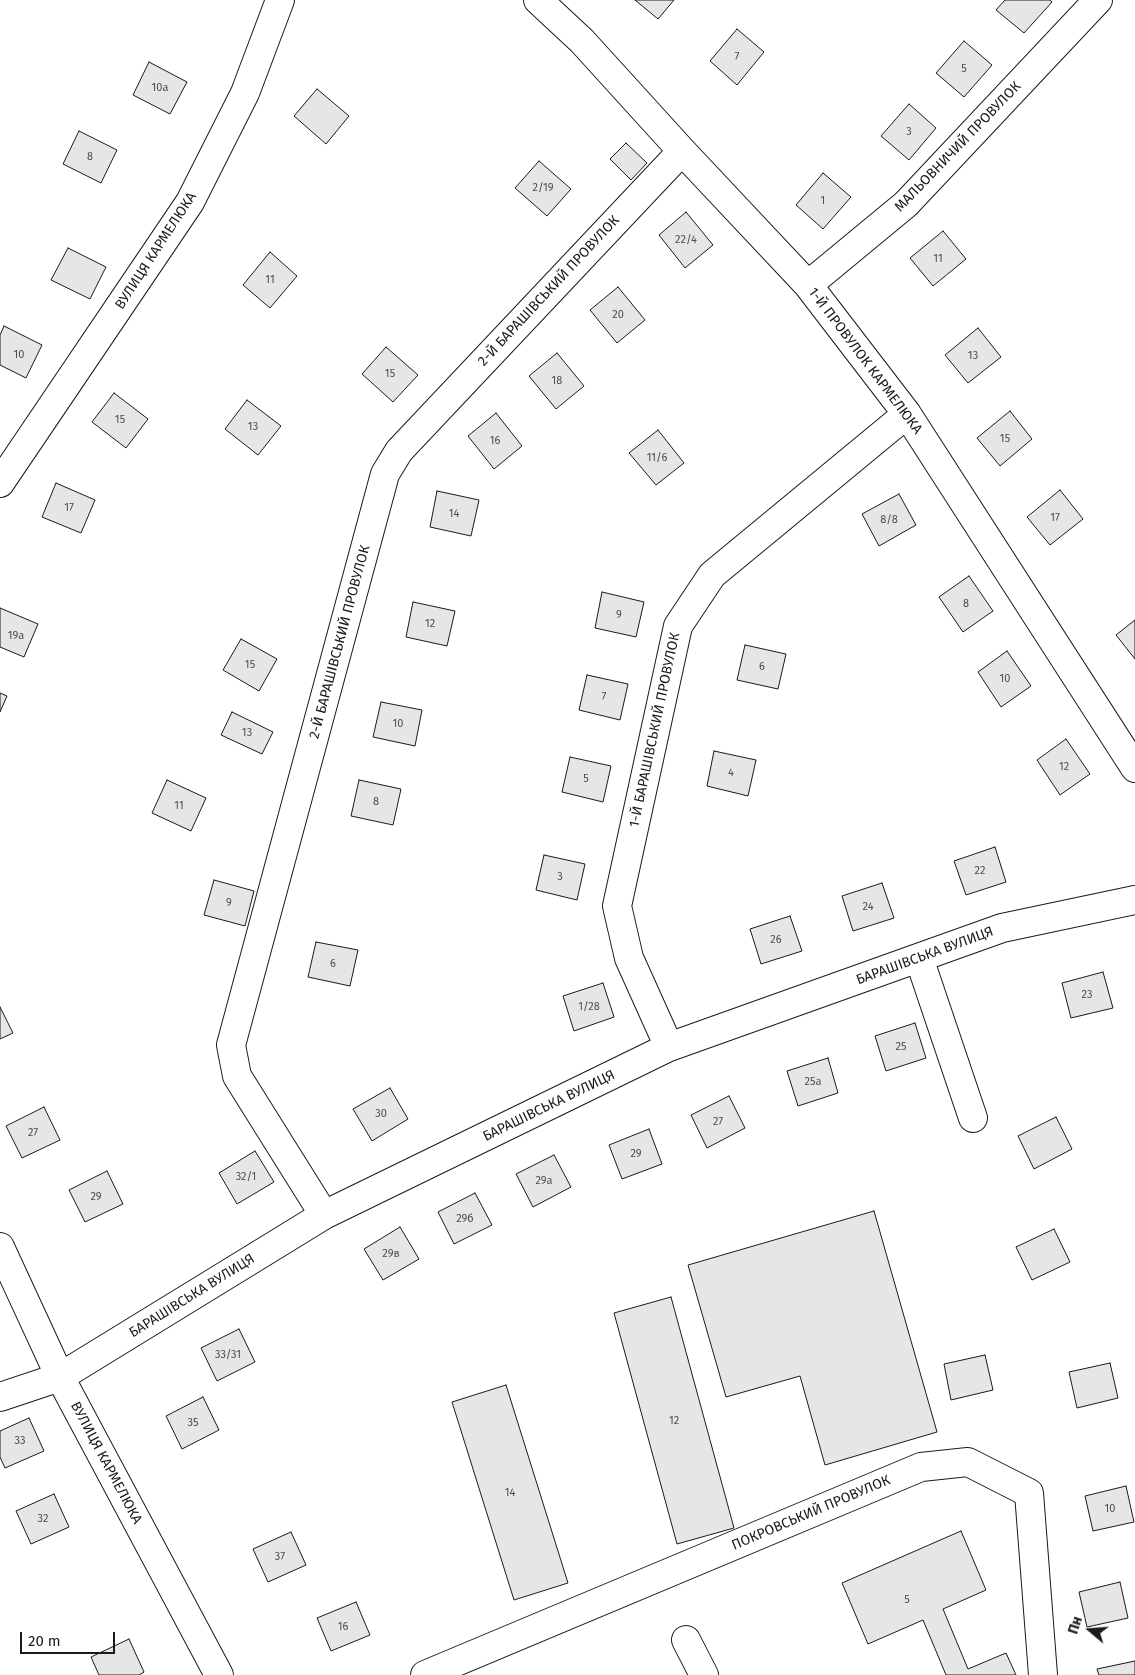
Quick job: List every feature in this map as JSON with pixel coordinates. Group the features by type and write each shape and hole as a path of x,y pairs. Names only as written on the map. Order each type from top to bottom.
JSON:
{"street":[{"name":"ВУЛИЦЯ КАРМЕЛЮКА","path":"0,484 190,202 245,93 280,0"},
{"name":"1-Й ПРОВУЛОК КАРМЕЛЮКА","path":"538,0 582,41 808,285 907,414 1135,768"},
{"name":"МАЛЬОВНИЧИЙ ПРОВУЛОК","path":"808,285 906,204 1098,0"},
{"name":"2-Й БАРАШІВСЬКИЙ ПРОВУЛОК","path":"324,1215 238,1076 231,1044 385,474 399,451 682,151"},
{"name":"1-Й БАРАШІВСЬКИЙ ПРОВУЛОК","path":"669,1047 629,958 617,906 678,626 712,575 907,414"},
{"name":"БАРАШІВСЬКА ВУЛИЦЯ","path":"0,1397 60,1378 324,1215 669,1047 1002,928 1135,900"},
{"path":"919,958 972,1118"},
{"name":"ВУЛИЦЯ КАРМЕЛЮКА","path":"0,1247 60,1378 219,1675"},
{"name":"ПОКРОВСЬКИЙ ПРОВУЛОК","path":"425,1675 921,1467 968,1462 1029,1494 1043,1675"},
{"path":"686,1640 704,1675"}],"building":[{"path":"635,0 674,0 658,19"},
{"path":"1005,0 1050,0 1052,2 1024,33 996,10"},
{"path":"737,29 764,52 737,85 710,61"},
{"path":"964,41 992,65 964,97 936,73"},
{"path":"149,62 187,82 170,114 133,95"},
{"path":"317,89 349,116 326,144 294,116"},
{"path":"909,104 936,128 909,160 881,136"},
{"path":"79,131 117,150 101,183 63,164"},
{"path":"626,143 647,163 631,180 610,159"},
{"path":"539,161 571,189 547,216 515,188"},
{"path":"823,173 851,197 823,229 796,205"},
{"path":"686,212 713,245 685,268 659,235"},
{"path":"943,231 966,259 933,286 910,258"},
{"path":"68,248 106,267 90,299 51,280"},
{"path":"270,252 297,276 270,308 243,285"},
{"path":"618,287 645,320 617,343 590,310"},
{"path":"4,326 42,345 26,378 0,365 0,335"},
{"path":"978,328 1001,357 968,383 945,355"},
{"path":"386,347 418,375 393,402 362,374"},
{"path":"557,353 584,386 556,409 529,376"},
{"path":"114,393 148,419 126,448 92,422"},
{"path":"247,400 281,426 258,455 225,429"},
{"path":"1010,411 1032,439 1000,466 977,438"},
{"path":"496,413 522,446 494,469 468,436"},
{"path":"658,430 684,463 656,485 629,453"},
{"path":"56,483 95,500 81,533 42,517"},
{"path":"1060,490 1083,519 1050,545 1027,517"},
{"path":"437,491 479,500 471,536 430,527"},
{"path":"899,494 916,525 879,546 862,514"},
{"path":"969,576 993,611 963,632 939,597"},
{"path":"602,592 644,602 636,637 595,628"},
{"path":"413,602 455,611 447,646 406,637"},
{"path":"0,608 38,624 24,657 0,647"},
{"path":"1135,620 1135,659 1116,635"},
{"path":"241,639 277,659 259,691 223,670"},
{"path":"745,645 786,654 778,689 737,680"},
{"path":"1007,651 1031,686 1001,707 978,672"},
{"path":"587,675 628,684 620,720 579,710"},
{"path":"0,693 7,696 0,712"},
{"path":"381,702 422,710 415,746 373,737"},
{"path":"232,712 273,732 262,754 221,735"},
{"path":"1066,739 1090,774 1060,795 1037,760"},
{"path":"714,751 756,760 748,796 707,786"},
{"path":"570,757 611,766 603,802 562,792"},
{"path":"167,780 206,798 191,831 152,813"},
{"path":"359,780 401,789 393,825 351,816"},
{"path":"995,847 1006,882 966,895 954,861"},
{"path":"544,855 585,864 577,900 536,890"},
{"path":"214,880 254,891 245,926 204,915"},
{"path":"882,883 894,918 853,931 842,896"},
{"path":"790,916 802,951 761,964 750,929"},
{"path":"316,942 358,950 350,986 308,977"},
{"path":"1103,972 1113,1008 1071,1018 1062,983"},
{"path":"603,983 614,1017 574,1031 563,996"},
{"path":"0,1007 13,1033 0,1039"},
{"path":"915,1023 926,1058 886,1071 875,1036"},
{"path":"828,1058 838,1093 798,1106 787,1071"},
{"path":"390,1088 408,1119 372,1141 353,1109"},
{"path":"729,1096 745,1128 707,1148 691,1115"},
{"path":"44,1107 60,1140 22,1158 6,1126"},
{"path":"1056,1117 1072,1149 1034,1169 1018,1136"},
{"path":"649,1129 662,1164 622,1179 609,1145"},
{"path":"255,1151 274,1182 237,1204 219,1173"},
{"path":"554,1155 571,1187 533,1207 516,1174"},
{"path":"107,1171 123,1204 85,1222 69,1190"},
{"path":"475,1193 492,1225 454,1244 438,1212"},
{"path":"874,1211 937,1432 825,1465 800,1376 726,1397 688,1265"},
{"path":"400,1227 419,1259 383,1280 364,1249"},
{"path":"1054,1229 1070,1262 1032,1280 1016,1247"},
{"path":"671,1297 734,1528 677,1544 614,1313"},
{"path":"239,1329 255,1362 217,1381 201,1348"},
{"path":"985,1355 993,1390 951,1400 944,1364"},
{"path":"1110,1363 1118,1398 1077,1408 1069,1372"},
{"path":"506,1385 568,1583 514,1600 452,1402"},
{"path":"203,1397 219,1430 182,1449 166,1416"},
{"path":"29,1418 44,1451 5,1468 0,1457 0,1431"},
{"path":"1126,1486 1134,1522 1093,1531 1085,1496"},
{"path":"54,1494 69,1527 31,1544 16,1511"},
{"path":"961,1531 986,1590 943,1609 968,1669 1006,1653 1016,1675 946,1675 923,1620 868,1644 842,1583"},
{"path":"291,1532 306,1565 268,1582 253,1549"},
{"path":"1120,1582 1128,1618 1087,1627 1079,1592"},
{"path":"356,1602 370,1635 331,1651 317,1618"},
{"path":"129,1639 144,1672 139,1675 99,1675 91,1657"},
{"path":"1135,1661 1135,1675 1099,1675 1097,1669"}]}
